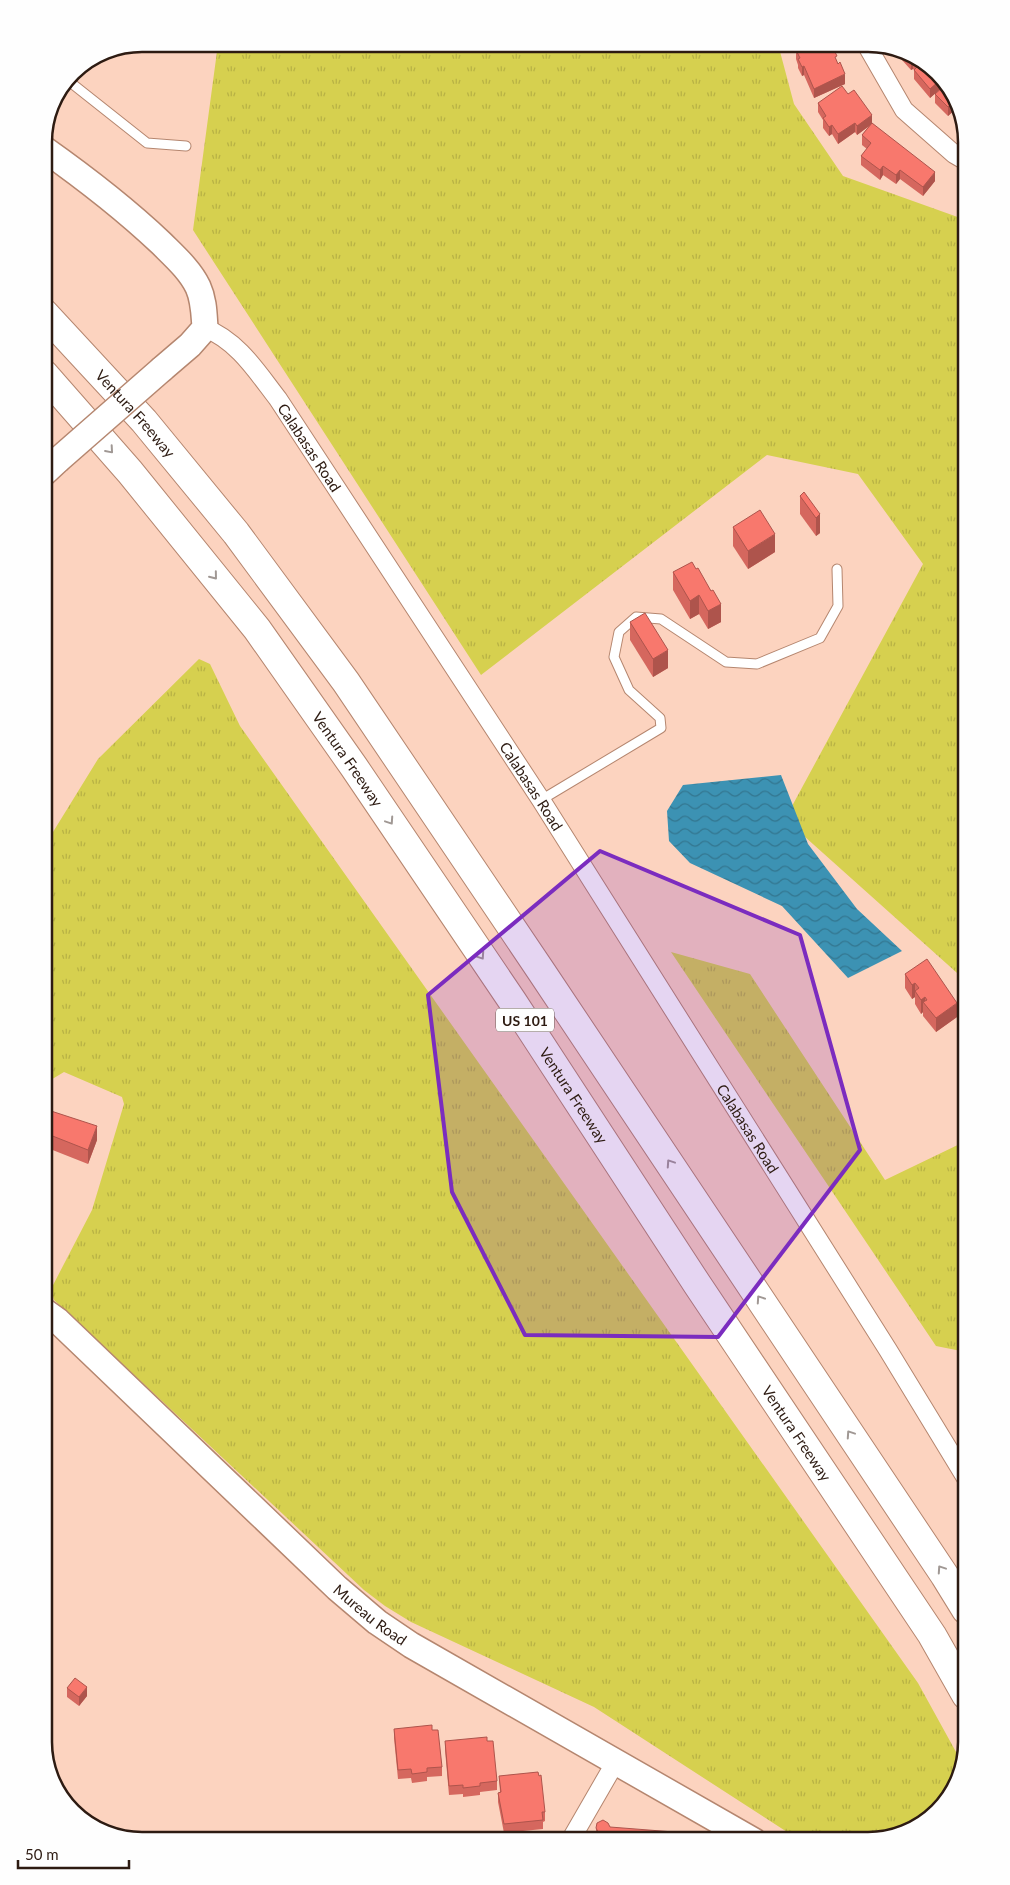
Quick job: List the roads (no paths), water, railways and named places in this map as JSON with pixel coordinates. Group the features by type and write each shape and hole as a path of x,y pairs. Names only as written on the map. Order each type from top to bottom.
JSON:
{"highway":[{"name":"Ventura Freeway","path":"53,323 144,421 230,525 346,682 536,962 958,1597"},
{"name":"Ventura Freeway","path":"53,384 130,472 257,629 348,759 518,1010 697,1284 932,1635 958,1681"}],"main road":[{"path":"53,155 94,184 135,218 180,262 197,284 201,293 205,328 190,345 53,465"},
{"name":"Mureau Road","path":"52,1317 338,1588 377,1622 411,1645 738,1832"}],"street":[{"path":"871,53 904,110 958,156"},
{"name":"Calabasas Road","path":"205,328 218,333 231,343 278,399 541,800 878,1333 958,1465"},
{"path":"575,1832 615,1763"}],"lane":[{"path":"74,85 147,143 186,146"},
{"path":"541,800 662,728 660,718 629,690 614,657 619,632 636,617 661,619 726,662 757,664 820,638 838,606 837,569"}],"water":[{"path":"781,775 808,844 857,909 902,951 848,978 782,906 690,863 669,841 667,811 683,785"}]}
